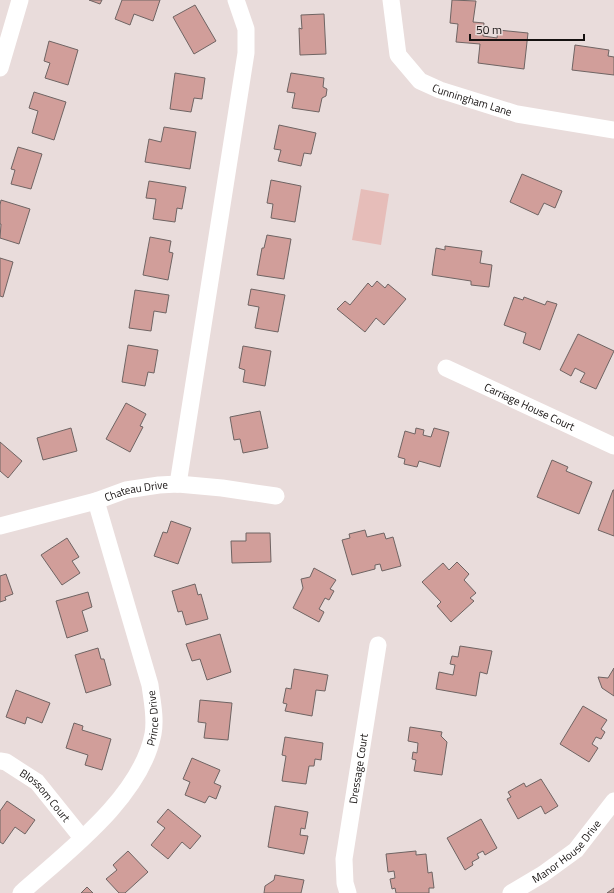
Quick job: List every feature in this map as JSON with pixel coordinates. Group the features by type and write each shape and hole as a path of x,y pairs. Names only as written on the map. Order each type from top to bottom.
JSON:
{"street":[{"path":"0,68 20,0"},
{"path":"178,484 246,53 246,29 236,0"},
{"name":"Cunningham Lane","path":"391,0 398,55 420,81 440,90 517,114 614,130"},
{"name":"Carriage House Court","path":"446,368 614,446"},
{"name":"Chateau Drive","path":"0,526 96,501 126,490 159,485 178,484 222,488 276,496"},
{"name":"Prince Drive","path":"21,893 104,817 134,780 145,757 153,734 154,712 150,685 96,501"},
{"name":"Dressage Court","path":"348,893 345,883 344,859 378,645"},
{"name":"Blossom Court","path":"0,761 6,762 36,782 82,838"},
{"name":"Manor House Drive","path":"511,893 543,874 576,850 614,801"}],"shaded area":[{"path":"361,189 389,194 381,245 352,240"}],"building":[{"path":"89,0 102,0 100,4"},
{"path":"122,0 160,0 153,21 134,14 130,25 115,19"},
{"path":"452,0 476,1 473,22 484,23 483,36 497,38 498,30 528,33 524,69 478,63 480,44 456,42 458,24 450,23"},
{"path":"195,5 216,41 194,54 173,17"},
{"path":"324,14 326,54 300,55 299,28 302,29 301,15"},
{"path":"49,41 78,50 68,85 45,78 50,63 44,61"},
{"path":"575,45 609,50 608,56 614,57 614,75 572,70"},
{"path":"175,73 205,78 202,99 194,98 191,112 170,109"},
{"path":"291,73 324,78 323,87 327,89 326,96 322,98 319,112 292,108 295,93 287,92"},
{"path":"34,92 66,102 54,140 32,133 38,111 29,108"},
{"path":"279,125 316,133 311,154 304,153 301,166 278,161 281,150 274,149"},
{"path":"164,127 196,132 190,169 145,162 149,139 161,142"},
{"path":"18,147 42,154 31,189 11,184 15,170 11,169"},
{"path":"522,174 562,191 555,208 544,203 538,215 510,202"},
{"path":"271,180 301,186 295,222 271,218 273,204 267,203"},
{"path":"149,181 186,187 182,209 177,208 175,222 153,219 156,199 146,198"},
{"path":"1,200 30,209 19,244 0,238"},
{"path":"267,235 291,239 284,279 257,275 262,248 264,248"},
{"path":"150,237 171,241 169,252 173,253 168,280 143,275"},
{"path":"445,246 482,251 480,263 492,265 489,287 471,285 471,281 432,275 436,248 445,250"},
{"path":"0,258 13,262 3,297 0,296"},
{"path":"377,281 385,288 388,284 406,299 384,325 376,318 365,332 337,309 345,301 350,305 368,283 372,287"},
{"path":"251,289 285,295 278,332 255,328 259,307 248,305"},
{"path":"135,290 169,295 166,313 154,311 151,331 129,328"},
{"path":"514,297 523,300 524,297 545,305 547,301 557,304 540,350 523,343 526,333 504,325"},
{"path":"578,334 614,351 596,389 580,382 585,373 575,368 571,376 560,370"},
{"path":"128,345 158,350 154,373 148,372 145,386 122,382"},
{"path":"243,346 271,351 265,386 243,382 245,370 239,368"},
{"path":"126,403 146,414 140,426 143,427 130,452 106,439"},
{"path":"260,411 268,448 243,453 240,439 234,440 230,417"},
{"path":"71,428 77,451 43,460 37,438"},
{"path":"416,428 424,430 423,435 431,437 434,428 449,432 440,467 419,461 417,467 404,464 405,459 398,457 405,431 415,434"},
{"path":"0,442 22,461 8,478 0,471"},
{"path":"552,460 568,467 566,471 592,482 579,514 537,497"},
{"path":"614,490 614,536 598,530"},
{"path":"171,521 191,528 178,564 154,556 163,532 167,533"},
{"path":"365,530 367,537 384,533 386,539 393,537 401,566 382,571 380,564 375,565 375,569 352,575 342,540 350,538 349,534"},
{"path":"246,533 270,533 271,562 232,563 231,541 246,541"},
{"path":"67,538 79,557 72,561 80,573 62,585 41,555"},
{"path":"457,562 469,574 464,580 476,593 470,598 474,601 451,622 437,606 441,602 422,582 443,563 449,570"},
{"path":"314,568 336,580 330,589 334,591 329,600 325,598 319,609 324,612 319,622 293,608 303,588 301,579 310,577"},
{"path":"6,574 13,594 5,597 6,600 0,602 0,576"},
{"path":"195,584 198,595 201,594 208,619 186,625 182,611 178,612 172,591"},
{"path":"88,592 92,607 82,611 88,631 67,638 56,601"},
{"path":"220,634 231,672 207,680 200,659 192,661 186,644"},
{"path":"460,646 492,651 487,674 480,672 476,696 436,689 439,672 453,675 455,665 450,664 452,656 458,657"},
{"path":"98,648 101,659 104,659 111,685 86,693 75,655"},
{"path":"614,668 614,696 602,688 598,677 608,678"},
{"path":"294,669 328,675 325,691 316,690 312,716 285,711 287,704 283,703 286,688 291,689"},
{"path":"16,690 50,703 42,723 27,717 25,724 6,717"},
{"path":"200,700 232,703 228,740 204,738 206,723 198,722"},
{"path":"583,706 607,720 601,729 605,732 601,739 596,737 592,744 598,748 589,762 560,744"},
{"path":"74,723 83,726 82,730 111,739 102,770 85,765 88,755 66,748"},
{"path":"410,727 442,732 441,736 447,742 442,775 414,771 416,760 412,759 413,752 417,753 418,743 408,741"},
{"path":"285,737 323,743 321,760 315,759 314,766 309,766 306,784 282,781 286,756 282,755"},
{"path":"192,758 220,770 214,783 221,786 216,799 209,796 205,803 185,795 190,782 183,779"},
{"path":"541,779 558,806 545,814 541,806 518,819 507,799 511,797 508,792 524,783 526,787"},
{"path":"7,801 35,820 25,834 15,827 3,844 0,842 0,811"},
{"path":"275,806 308,812 305,829 301,828 300,835 308,836 304,854 268,847"},
{"path":"168,809 201,836 190,849 182,842 168,859 151,845 165,828 157,822"},
{"path":"481,819 497,848 485,855 483,851 477,854 479,858 472,862 473,865 465,870 447,838"},
{"path":"128,851 148,872 125,893 119,893 106,879 117,870 113,865"},
{"path":"416,851 416,855 426,854 428,873 432,872 434,888 429,888 429,893 396,893 395,888 392,889 390,879 395,878 394,871 388,872 386,854"},
{"path":"275,875 304,880 301,893 264,893 265,886 274,880"},
{"path":"87,887 93,893 81,893"},
{"path":"614,888 614,893 607,893"}]}
